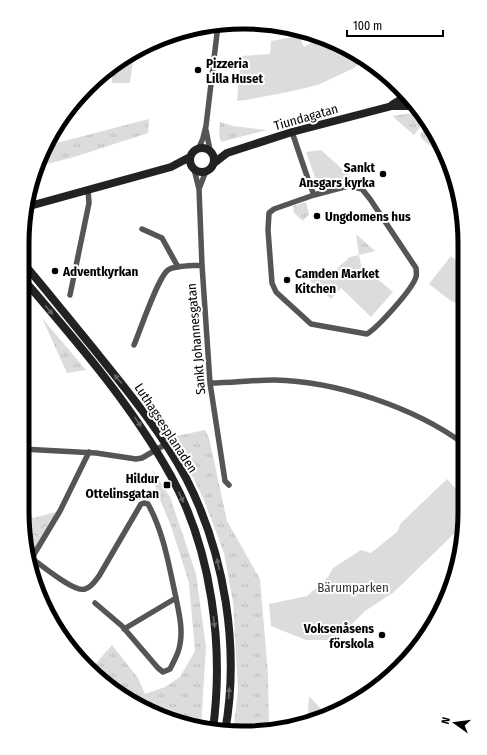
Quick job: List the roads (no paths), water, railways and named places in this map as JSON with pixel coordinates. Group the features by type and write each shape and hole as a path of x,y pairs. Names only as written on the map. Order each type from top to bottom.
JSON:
{"main road":[{"name":"Tiundagatan","path":"392,106 402,99"},
{"name":"Tiundagatan","path":"214,163 227,153 292,132 392,106 408,106"},
{"path":"171,167 193,168 202,172 206,171 210,169 214,163 214,156 210,151 204,148 199,148 193,151 190,157 190,162 193,168"},
{"name":"Tiundagatan","path":"210,151 227,153"},
{"path":"33,205 171,167 190,157"},
{"name":"Luthagsesplanaden","path":"29,269 130,393 166,444 186,479 202,514 215,551 228,621 230,668 229,711 226,726"},
{"name":"Luthagsesplanaden","path":"29,286 96,365 134,417 172,477 184,503 202,554 216,645 216,703 214,724"}],"street":[{"path":"199,148 206,126 217,31"},
{"path":"206,126 210,151"},
{"path":"292,132 314,195"},
{"name":"Sankt Johannesgatan","path":"193,168 199,190 202,265 210,383 225,481 229,485"},
{"name":"Sankt Johannesgatan","path":"199,190 206,171"},
{"path":"347,186 362,189 416,268 416,275 409,288 379,324 367,334 311,324 282,299 274,288 268,230 269,213 274,209 314,195 347,186"},
{"path":"70,295 89,203 88,190"},
{"path":"142,229 162,238 178,267"},
{"path":"134,345 161,279 169,270 178,267 202,265"},
{"path":"210,383 273,380 306,382 344,390 380,402 422,419 458,440"},
{"path":"29,449 89,452 136,459 142,458 166,444"},
{"path":"33,555 60,511 89,452"},
{"path":"35,562 78,589 84,590 90,587 99,576 141,504 148,504 158,525 170,566 180,621 179,652 170,669 167,672 163,672 158,668 124,629 95,603"},
{"path":"124,629 176,598"}],"place":[{"name":"Pizzeria Lilla Huset","path":"198,70"},
{"name":"Sankt Ansgars kyrka","path":"383,174"},
{"name":"Ungdomens hus","path":"317,216"},
{"name":"Adventkyrkan","path":"55,271"},
{"name":"Camden Market Kitchen","path":"287,280"},
{"name":"Hildur Ottelinsgatan","path":"167,485"},
{"name":"Voksenåsens förskola","path":"382,635"}],"park label":[{"name":"Bärumparken","path":"353,587"}]}
